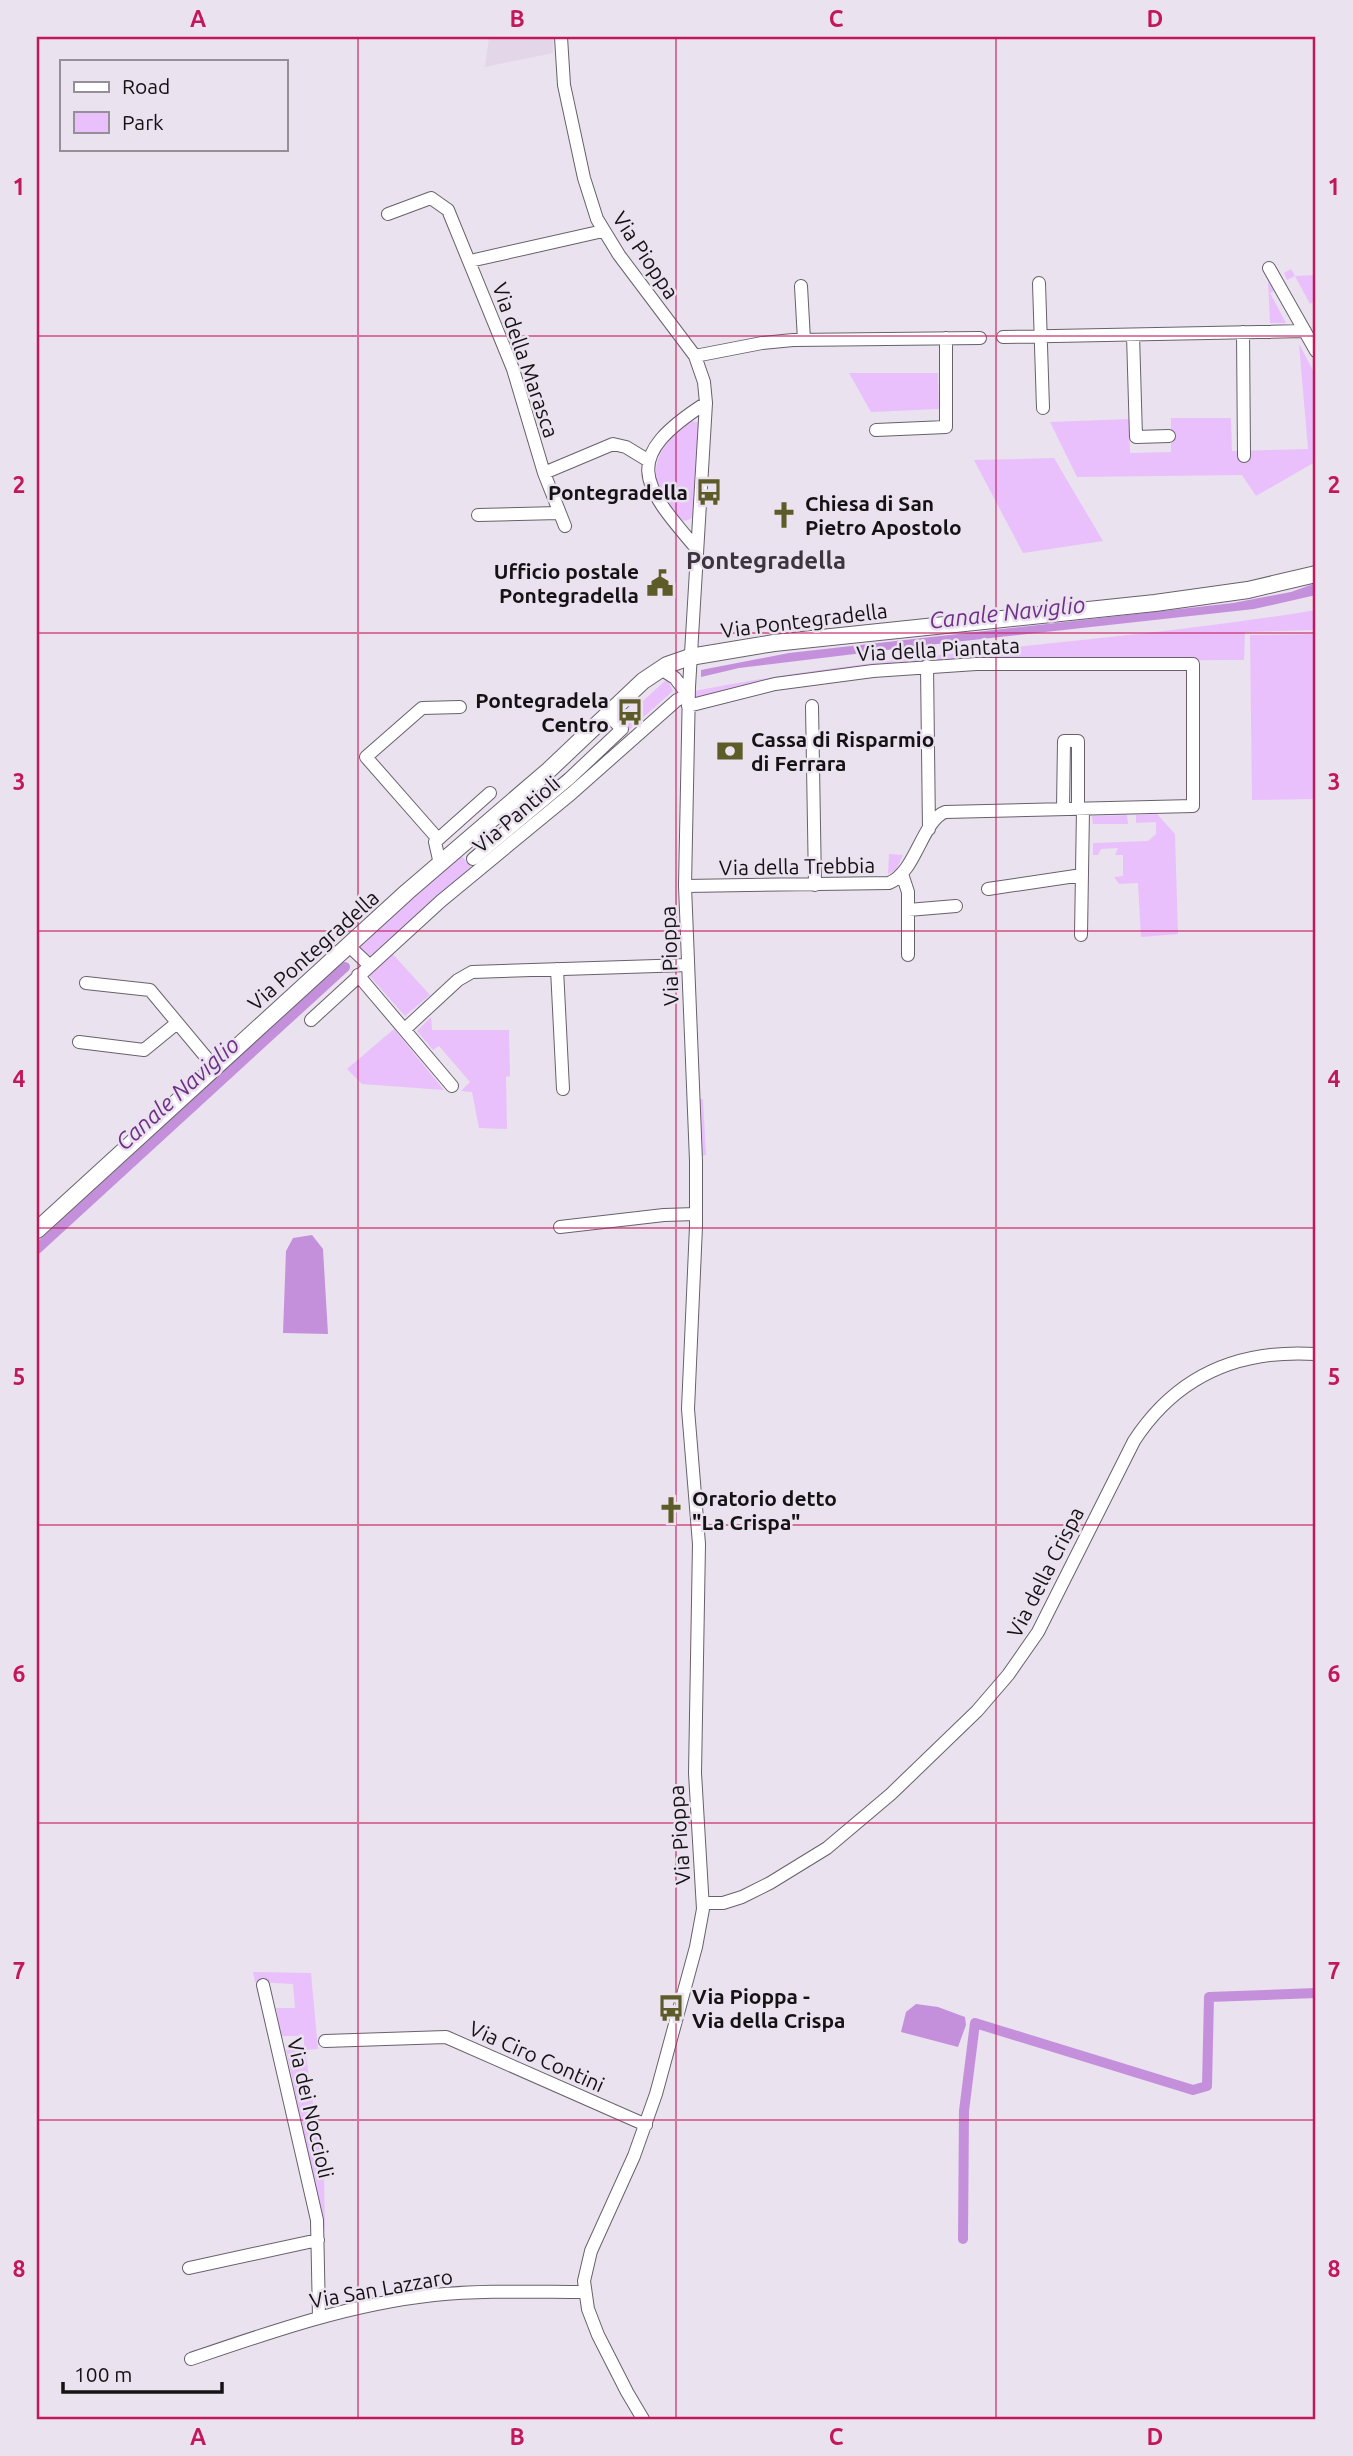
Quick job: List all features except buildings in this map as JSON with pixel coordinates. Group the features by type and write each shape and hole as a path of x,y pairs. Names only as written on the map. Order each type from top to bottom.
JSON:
{"street":[{"name":"Via Pioppa","path":"561,37 562,72 588,195 603,230 619,256 695,356 702,373 706,403 697,549 685,658 688,701 685,886 694,1087 696,1214 688,1409 699,1544 695,1773 703,1903 696,1947 646,2125 591,2251 584,2274 588,2309 608,2356 643,2419"},
{"name":"Via della Marasca","path":"388,214 431,198 448,209 513,369 544,473 565,526"},
{"path":"470,261 603,230"},
{"path":"1269,268 1316,351"},
{"path":"1039,283 1043,408"},
{"path":"801,286 804,340"},
{"path":"1003,338 1305,331"},
{"path":"1243,332 1244,456"},
{"path":"1133,335 1136,437 1169,436"},
{"path":"876,430 946,427 946,338"},
{"path":"695,356 762,343 804,340 980,338"},
{"path":"697,549 654,494 649,461 657,441 667,430 706,403"},
{"name":"Via della Marasca","path":"544,473 613,444 626,447 649,461"},
{"path":"478,515 559,513"},
{"name":"Via Pontegradella","path":"37,1230 440,864 549,770 643,681 661,669 685,658 849,634 1182,599 1275,585 1316,574"},
{"name":"Via della Piantata","path":"688,701 813,677 928,666 1051,662 1193,664 1194,806"},
{"path":"928,666 929,829"},
{"path":"661,669 675,678 688,701"},
{"name":"Via Pantioli","path":"311,1020 477,864 572,793 677,700 688,701"},
{"path":"812,706 815,885"},
{"path":"438,839 366,757 422,708 460,708"},
{"path":"461,846 477,864 622,729 607,715"},
{"path":"1063,809 1064,741 1079,741 1081,935"},
{"path":"440,864 435,842 490,793"},
{"name":"Via della Trebbia","path":"685,886 884,884 894,881 902,874 938,816 945,812 1194,806"},
{"path":"902,874 908,892 908,955"},
{"path":"988,889 1082,875"},
{"path":"908,910 956,906"},
{"path":"349,946 369,965"},
{"path":"405,1029 458,980 472,972 688,965"},
{"path":"558,969 563,1089"},
{"path":"358,975 452,1086"},
{"path":"86,983 150,990 215,1068"},
{"path":"79,1042 144,1050 177,1023"},
{"path":"561,1227 696,1214"},
{"name":"Via della Crispa","path":"703,1903 723,1903 742,1897 827,1848 891,1794 984,1703 1008,1675 1038,1632 1134,1441 1150,1418 1174,1395 1211,1370 1237,1361 1272,1353 1316,1354"},
{"name":"Via dei Noccioli","path":"263,1985 317,2220 319,2317"},
{"name":"Via Ciro Contini","path":"325,2041 446,2038 646,2125"},
{"path":"189,2268 318,2240"},
{"name":"Via San Lazzaro","path":"191,2359 319,2317 433,2295 585,2292"}],"shaded area":[{"path":"489,37 553,37 553,53 485,67"},
{"path":"1316,583 1316,595 1254,609 739,668 701,677 701,670 789,653 1233,603 1291,592"},
{"path":"312,1235 323,1249 328,1334 283,1333 286,1251 293,1238"},
{"path":"916,2004 938,2007 965,2017 966,2025 958,2047 901,2032 906,2012"}],"green space":[{"path":"1291,269 1295,276 1287,280 1284,273"},
{"path":"1316,275 1316,300 1310,304 1295,276"},
{"path":"1268,279 1276,290 1270,293 1286,323 1270,323"},
{"path":"1299,344 1316,376 1316,463 1256,496 1242,475 1077,477 1050,422 1129,419 1130,453 1171,452 1171,418 1231,418 1232,451 1308,449"},
{"path":"849,373 938,373 939,409 871,412"},
{"path":"688,421 698,422 699,427 693,515 691,519 684,521 667,503 656,474 657,464 665,446"},
{"path":"1054,458 1103,541 1023,553 974,460"},
{"path":"1316,610 1316,630 1245,632 1244,660 943,661 690,703 694,691 771,677 1239,622"},
{"path":"1316,634 1316,799 1252,800 1250,635"},
{"path":"667,679 673,691 630,729 621,721"},
{"path":"1157,814 1175,834 1178,934 1141,937 1138,883 1119,884 1114,877 1123,876 1123,855 1115,855 1118,848 1101,849 1098,855 1093,855 1093,843 1148,841 1156,834 1156,822 1136,823 1136,815"},
{"path":"1127,815 1128,824 1093,824 1092,816"},
{"path":"460,854 471,867 368,958 358,945"},
{"path":"889,854 903,855 896,870 888,874"},
{"path":"390,951 430,995 405,1016 366,972"},
{"path":"431,1017 432,1030 509,1030 507,1129 479,1128 472,1092 461,1091 470,1082 439,1046 433,1050 417,1031"},
{"path":"394,1029 444,1090 362,1084 347,1069"},
{"path":"703,1099 706,1155 700,1156 697,1100"},
{"path":"253,1972 311,1973 318,2049 305,2050 324,2176 325,2231 286,2050 304,2049 304,2036 281,2036 276,2008 295,2008 293,1984 255,1982"}],"waterway":[{"name":"Canale Naviglio","path":"37,1249 345,967"},
{"path":"963,2239 964,2111 975,2023 1193,2090 1207,2086 1209,1997 1316,1993"}],"place":[{"name":"Pontegradella","path":"709,492"},
{"name":"Chiesa di San Pietro Apostolo","path":"784,515"},
{"name":"Ufficio postale Pontegradella","path":"660,583"},
{"name":"Pontegradela Centro","path":"630,712"},
{"name":"Cassa di Risparmio di Ferrara","path":"730,751"},
{"name":"Oratorio detto \"La Crispa\"","path":"671,1510"},
{"name":"Via Pioppa - Via della Crispa","path":"671,2008"}],"district":[{"name":"Pontegradella","path":"766,560"}]}
